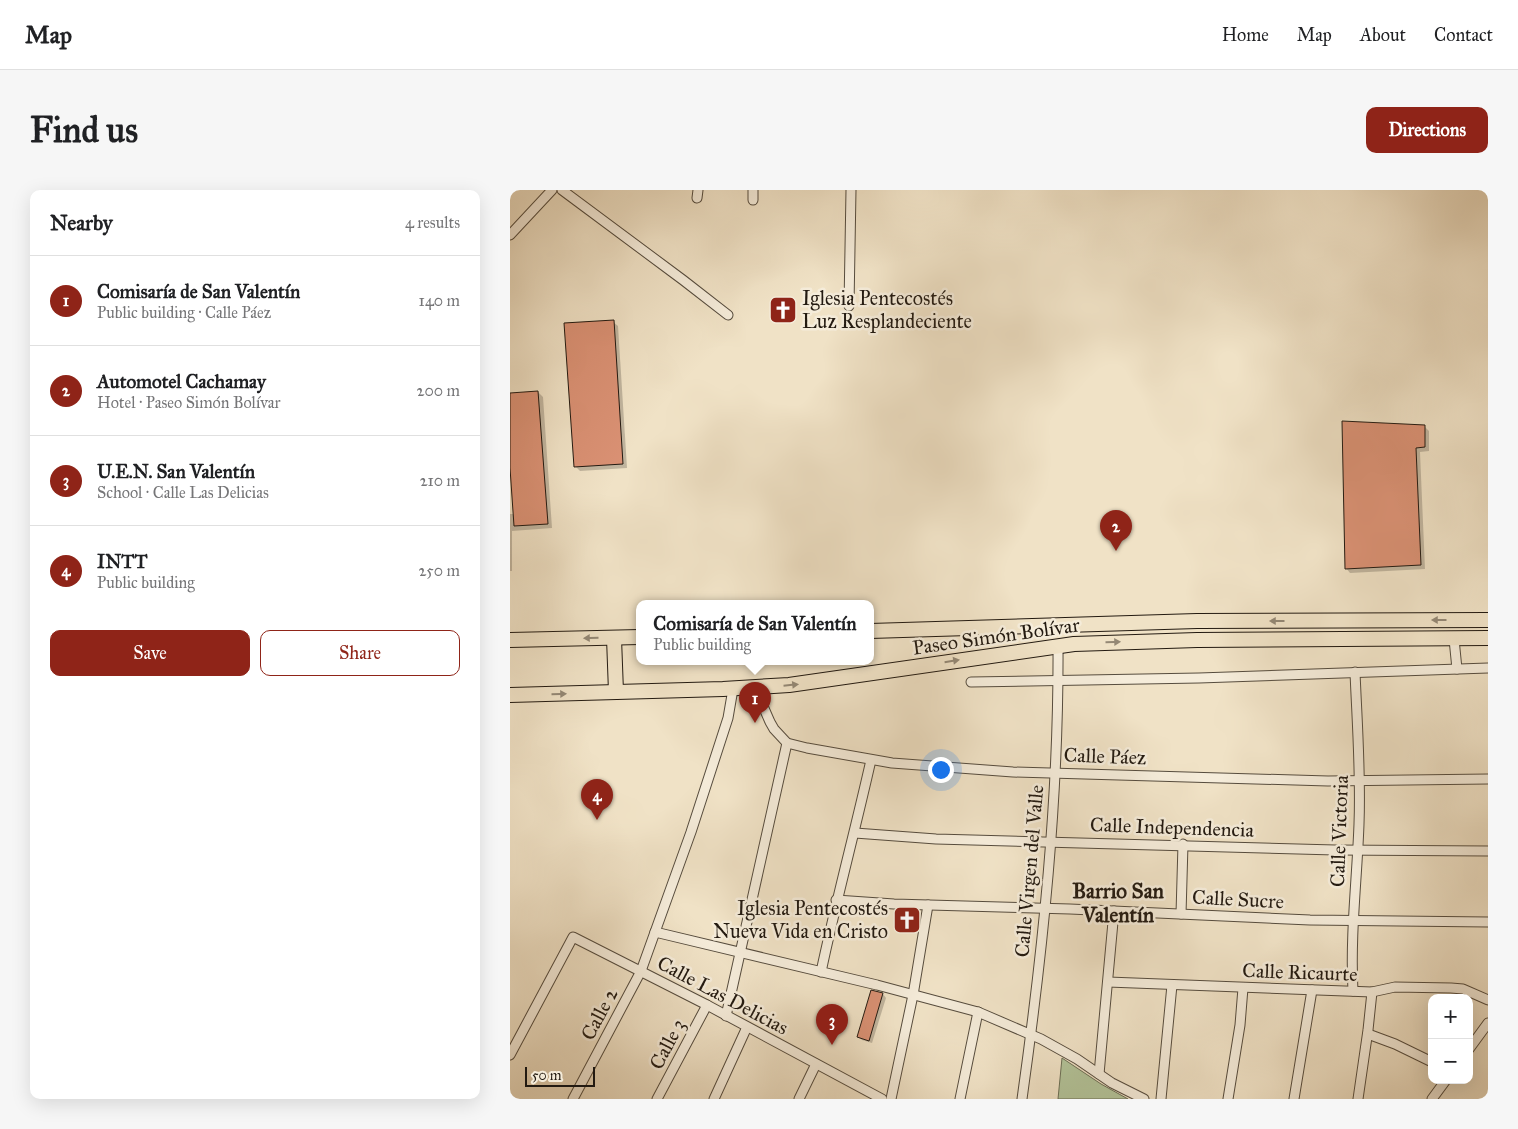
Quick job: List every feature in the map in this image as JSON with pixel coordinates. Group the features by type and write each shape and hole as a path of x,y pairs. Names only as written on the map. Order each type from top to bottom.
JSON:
{"main road":[{"name":"Paseo Simón Bolívar","path":"874,632 1188,622 1488,620"},
{"path":"510,640 636,637"},
{"path":"614,638 616,692"},
{"name":"Paseo Simón Bolívar","path":"510,696 758,687 823,681 1058,646 1188,640 1488,638"}],"street":[{"path":"510,236 552,190"},
{"path":"562,190 728,315"},
{"path":"753,190 753,200"},
{"path":"849,306 851,190"},
{"path":"1454,639 1457,669"},
{"name":"Calle Virgen del Valle","path":"1022,1099 1031,1035 1044,908 1054,772 1058,646"},
{"path":"971,682 1058,682 1488,668"},
{"name":"Calle Victoria","path":"1353,991 1351,963 1352,920 1360,781 1355,672"},
{"path":"726,1016 788,743 774,729 770,722 758,687"},
{"name":"Calle 2","path":"573,1099 641,971 691,832 728,718 733,689"},
{"name":"Calle Páez","path":"788,743 872,760 970,770 1360,781 1488,780"},
{"path":"821,972 836,900 855,833 872,760"},
{"name":"Calle Independencia","path":"855,833 936,838 1357,850 1488,851"},
{"path":"1181,914 1182,844"},
{"name":"Calle Sucre","path":"836,900 1310,920 1488,922"},
{"path":"891,1099 913,995 928,905"},
{"path":"1099,1074 1114,911"},
{"path":"655,932 978,1012 1031,1035 1077,1059 1112,1083 1144,1099"},
{"name":"Calle Las Delicias","path":"510,1055 573,937 707,1005 881,1099"},
{"name":"Calle Ricaurte","path":"1108,982 1372,992 1395,987 1451,988 1463,989 1488,1000"},
{"path":"1161,1099 1172,985"},
{"path":"1228,1099 1240,1025 1243,988"},
{"path":"1294,1099 1312,990"},
{"path":"1358,1099 1372,992"},
{"name":"Calle 3","path":"657,1099 707,1005"},
{"path":"960,1099 978,1012"},
{"path":"1473,1044 1488,1024"},
{"path":"714,1099 747,1027"},
{"path":"1368,1034 1395,1044 1428,1060"},
{"path":"799,1099 816,1064"},
{"path":"1432,1099 1443,1084"}],"green space":[{"path":"1062,1058 1101,1084 1128,1099 1058,1099"}],"building":[{"path":"614,320 623,464 574,467 564,323"},
{"path":"538,391 548,524 514,526 510,468 510,393"},
{"path":"1342,421 1425,425 1425,447 1416,448 1421,565 1345,569"},
{"path":"871,990 883,993 869,1041 857,1037"}],"place":[{"name":"Iglesia Pentecostés Luz Resplandeciente","path":"783,310"},
{"name":"Automotel Cachamay","path":"1116,551"},
{"name":"Comisaría de San Valentín","path":"755,723"},
{"name":"INTT","path":"597,820"},
{"name":"Iglesia Pentecostés Nueva Vida en Cristo","path":"907,920"},
{"name":"U.E.N. San Valentín","path":"832,1045"}],"district":[{"name":"Barrio San Valentín","path":"1118,903"}]}
